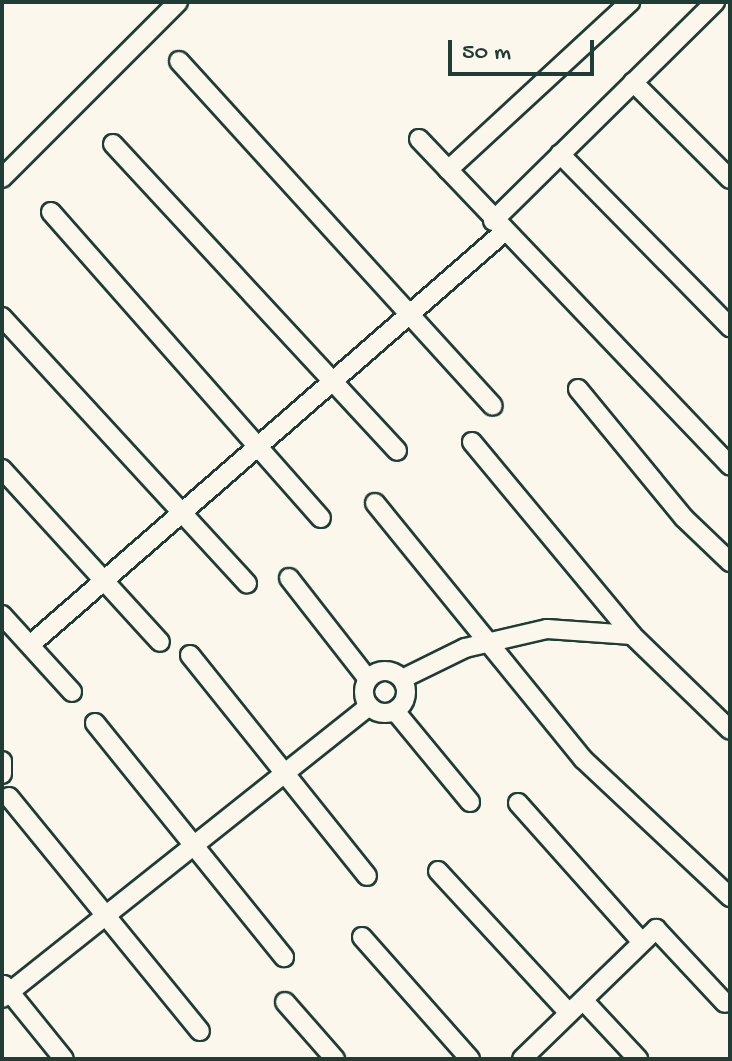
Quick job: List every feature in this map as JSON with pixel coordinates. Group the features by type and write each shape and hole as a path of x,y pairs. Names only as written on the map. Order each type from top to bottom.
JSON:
{"street":[{"path":"2,178 178,2"},
{"path":"448,170 630,2"},
{"path":"30,645 409,315 498,226 560,154 715,2"},
{"path":"179,61 493,406"},
{"path":"633,82 730,179"},
{"path":"419,139 498,226 730,466"},
{"path":"113,144 397,451"},
{"path":"560,154 730,327"},
{"path":"51,212 321,518"},
{"path":"2,317 247,583"},
{"path":"578,389 730,562"},
{"path":"472,442 632,635 730,730"},
{"path":"2,469 160,642"},
{"path":"375,503 583,759 730,897"},
{"path":"289,578 368,679 369,706"},
{"path":"2,615 72,692"},
{"path":"402,679 440,656 547,629 632,635"},
{"path":"190,655 367,876"},
{"path":"368,679 381,671 402,679"},
{"path":"395,711 406,696 402,679"},
{"path":"64,1059 4,991 103,916 282,768 369,706 395,711 470,802"},
{"path":"95,723 284,957"},
{"path":"2,761 2,774"},
{"path":"9,797 103,916 200,1031"},
{"path":"518,803 642,942"},
{"path":"438,871 576,1006 638,1059"},
{"path":"522,1059 656,929 725,1003"},
{"path":"362,937 470,1059"},
{"path":"285,1002 335,1059"}]}
